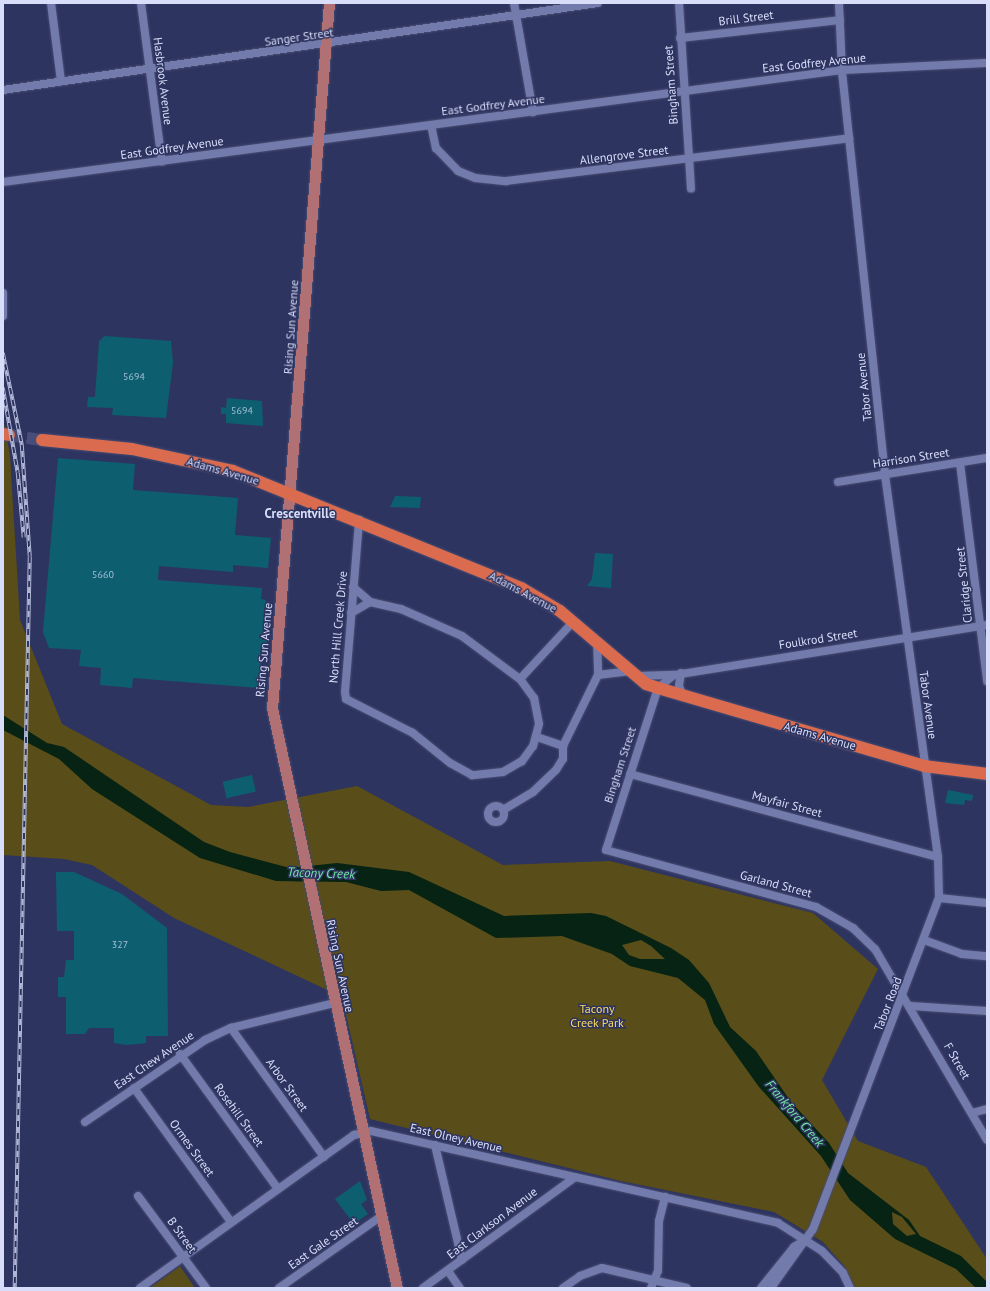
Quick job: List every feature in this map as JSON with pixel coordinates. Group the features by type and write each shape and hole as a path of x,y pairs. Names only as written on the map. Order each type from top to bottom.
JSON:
{"highway":[{"name":"Adams Avenue","path":"42,440 159,454 234,471 359,520 521,588 573,622 634,673 658,688 924,766 987,774"}],"main road":[{"name":"Rising Sun Avenue","path":"329,3 292,493 272,708 380,1217 397,1288"}],"street":[{"path":"51,3 61,81"},
{"name":"Hasbrook Avenue","path":"141,3 162,162"},
{"path":"514,3 533,112"},
{"name":"Sanger Street","path":"3,90 325,45 516,17 598,3"},
{"name":"Bingham Street","path":"678,3 682,90 691,189"},
{"name":"Tabor Avenue","path":"839,3 842,70 885,474 924,766"},
{"name":"Brill Street","path":"680,38 840,20"},
{"name":"East Godfrey Avenue","path":"3,182 533,112 682,90 842,70 987,63"},
{"name":"Allengrove Street","path":"432,125 436,148 444,158 475,178 506,181 849,138"},
{"path":"3,293 3,316"},
{"name":"Harrison Street","path":"838,482 987,458"},
{"name":"Claridge Street","path":"960,463 984,626 987,681"},
{"name":"North Hill Creek Drive","path":"359,520 351,613 346,698 413,733 459,769 472,774 493,775 522,761 537,737"},
{"path":"353,587 370,602 441,625 481,648 520,679 538,708 537,737 562,746"},
{"path":"351,613 370,602"},
{"path":"520,679 573,622"},
{"name":"Foulkrod Street","path":"598,675 634,673 677,674 984,626"},
{"path":"503,810 548,779 563,759 562,746 598,675 597,642"},
{"path":"658,688 677,674 679,686 683,696"},
{"name":"Bingham Street","path":"606,850 658,688"},
{"name":"Tabor Road","path":"771,1288 806,1239 826,1194 904,995 939,898 938,857 924,766"},
{"name":"Mayfair Street","path":"630,774 938,857"},
{"name":"Garland Street","path":"606,850 816,907 836,917 875,949 904,995"},
{"path":"939,898 987,903"},
{"path":"924,940 962,954 987,956"},
{"name":"F Street","path":"904,995 987,1140"},
{"name":"East Chew Avenue","path":"85,1122 180,1054 231,1028 334,1003"},
{"path":"910,1006 987,1011"},
{"name":"Arbor Street","path":"231,1028 324,1157"},
{"name":"Rosehill Street","path":"180,1054 278,1189"},
{"name":"Ormes Street","path":"134,1088 231,1222"},
{"path":"972,1113 987,1109"},
{"name":"East Olney Avenue","path":"362,1132 371,1131 765,1219 806,1239"},
{"path":"140,1288 231,1222 362,1132"},
{"path":"435,1145 462,1260"},
{"name":"East Clarkson Avenue","path":"423,1288 575,1177"},
{"name":"B Street","path":"138,1196 206,1288"},
{"path":"651,1288 655,1280 665,1197"},
{"name":"East Gale Street","path":"279,1288 380,1217"},
{"path":"761,1288 794,1247 806,1239 837,1266 850,1288"},
{"path":"563,1288 580,1276 602,1268 688,1288"},
{"path":"448,1271 460,1288"}],"green space":[{"name":"Tacony Creek Park","path":"3,418 10,455 20,620 62,724 211,805 248,807 357,786 503,865 610,861 813,913 878,969 822,1080 858,1141 926,1167 987,1259 987,1288 855,1288 845,1267 823,1242 774,1212 621,1181 370,1119 342,997 174,918 92,865 64,859 3,855"},
{"path":"180,1266 195,1288 150,1288"}],"water":[{"path":"3,715 47,743 64,747 204,842 230,852 290,868 337,863 409,872 504,916 591,913 606,916 671,948 689,960 709,983 730,1027 756,1051 791,1102 829,1143 848,1173 909,1220 920,1236 961,1256 987,1282 987,1288 976,1288 956,1269 895,1239 850,1200 821,1156 759,1087 714,1024 705,1000 678,978 630,966 612,954 562,936 496,938 409,890 381,891 346,882 276,881 200,858 92,789 59,759 3,730","holes":["641,940 651,946 665,959 640,959 629,955 622,945","892,1212 902,1217 916,1234 907,1236 893,1224"]}],"building":[{"path":"105,336 171,341 173,363 166,418 112,415 113,408 87,407 88,397 95,397 99,341"},
{"path":"227,398 262,401 263,426 226,423 226,414 221,414 221,407 226,408"},
{"path":"58,458 135,464 133,490 238,498 235,535 271,538 268,568 233,565 233,572 159,566 158,580 262,588 261,599 266,600 262,640 267,640 266,653 261,653 259,688 133,678 132,688 100,685 101,668 79,666 81,650 49,648 43,632"},
{"path":"395,496 421,497 420,508 390,507"},
{"path":"595,553 613,554 611,588 587,586 592,579"},
{"path":"252,775 256,792 227,798 223,782"},
{"path":"948,790 973,795 972,801 965,800 964,805 945,803"},
{"path":"56,872 74,872 122,894 167,928 168,1036 146,1036 146,1043 127,1045 114,1043 114,1028 89,1028 85,1034 66,1034 66,997 58,997 58,977 64,977 66,960 74,960 74,931 57,931"},
{"path":"360,1181 367,1200 361,1204 368,1214 354,1224 335,1199"}],"tunnel":[{"path":"9,435 42,440"}],"railway":[{"path":"3,353 22,445 30,557 15,1288"},
{"path":"3,388 18,473 24,538"}],"district":[{"name":"Crescentville","path":"300,514"}],"water label":[{"name":"Tacony Creek","path":"321,874"},
{"name":"Frankford Creek","path":"794,1114"}]}
